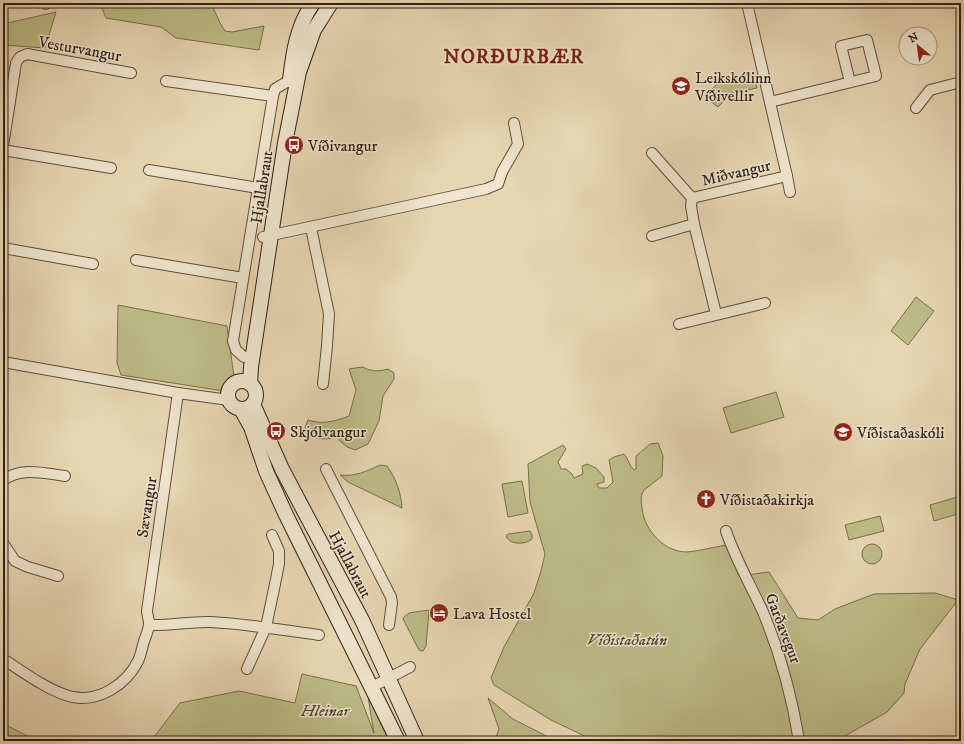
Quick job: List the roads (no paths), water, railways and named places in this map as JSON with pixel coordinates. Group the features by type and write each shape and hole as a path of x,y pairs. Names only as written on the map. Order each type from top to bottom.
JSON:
{"main road":[{"name":"Hjallabraut","path":"245,382 251,367 266,237 290,80 292,56 299,31 305,16 313,3"},
{"name":"Hjallabraut","path":"245,382 244,357 299,72 314,30 331,3"},
{"path":"236,382 245,382 256,390 256,395 247,406 232,405 229,400 229,390 236,382"},
{"name":"Hjallabraut","path":"247,406 286,475 362,620 417,741"},
{"path":"247,406 251,427 266,471 286,515 398,741"}],"street":[{"name":"Miðvangur","path":"747,3 790,192"},
{"path":"770,102 876,76 867,40 841,46 850,82"},
{"name":"Vesturvangur","path":"3,146 16,64 20,57 27,54 131,73"},
{"path":"166,80 273,96 275,89 290,80"},
{"path":"916,108 930,90 961,82"},
{"name":"Hjallabraut","path":"244,357 236,350 233,341 273,96"},
{"path":"266,237 486,190 498,184 502,172 518,144 514,123"},
{"path":"3,150 111,168"},
{"name":"Miðvangur","path":"652,152 692,198 691,206 694,224 716,314"},
{"name":"Hjallabraut","path":"149,170 258,188"},
{"name":"Miðvangur","path":"692,198 787,176"},
{"path":"652,236 694,224"},
{"path":"311,228 329,314 322,384"},
{"path":"3,248 93,264"},
{"path":"136,260 243,278"},
{"path":"679,324 765,303"},
{"path":"3,362 178,393 229,400"},
{"name":"Sævangur","path":"3,659 42,684 62,694 83,699 106,693 120,683 132,671 139,657 149,625 146,611 178,393"},
{"path":"326,469 391,597 392,603 389,625"},
{"path":"3,480 13,474 31,471 65,476"},
{"name":"Garðavegur","path":"726,531 763,613 776,646 788,686 799,741"},
{"path":"247,668 266,627 279,564 279,551 272,535"},
{"path":"3,543 15,561 28,567 58,576"},
{"path":"149,625 209,622 266,627 319,636"},
{"path":"372,687 410,667"}],"place":[{"name":"Leikskólinn Víðivellir","path":"681,86"},
{"name":"Víðivangur","path":"294,145"},
{"name":"Skjólvangur","path":"276,431"},
{"name":"Víðistaðaskóli","path":"843,432"},
{"name":"Víðistaðakirkja","path":"706,499"},
{"name":"Lava Hostel","path":"439,613"}],"district":[{"name":"NORÐURBÆR","path":"514,56"}],"park label":[{"name":"Víðistaðatún","path":"627,639"},
{"name":"Hleinar","path":"325,710"}]}
